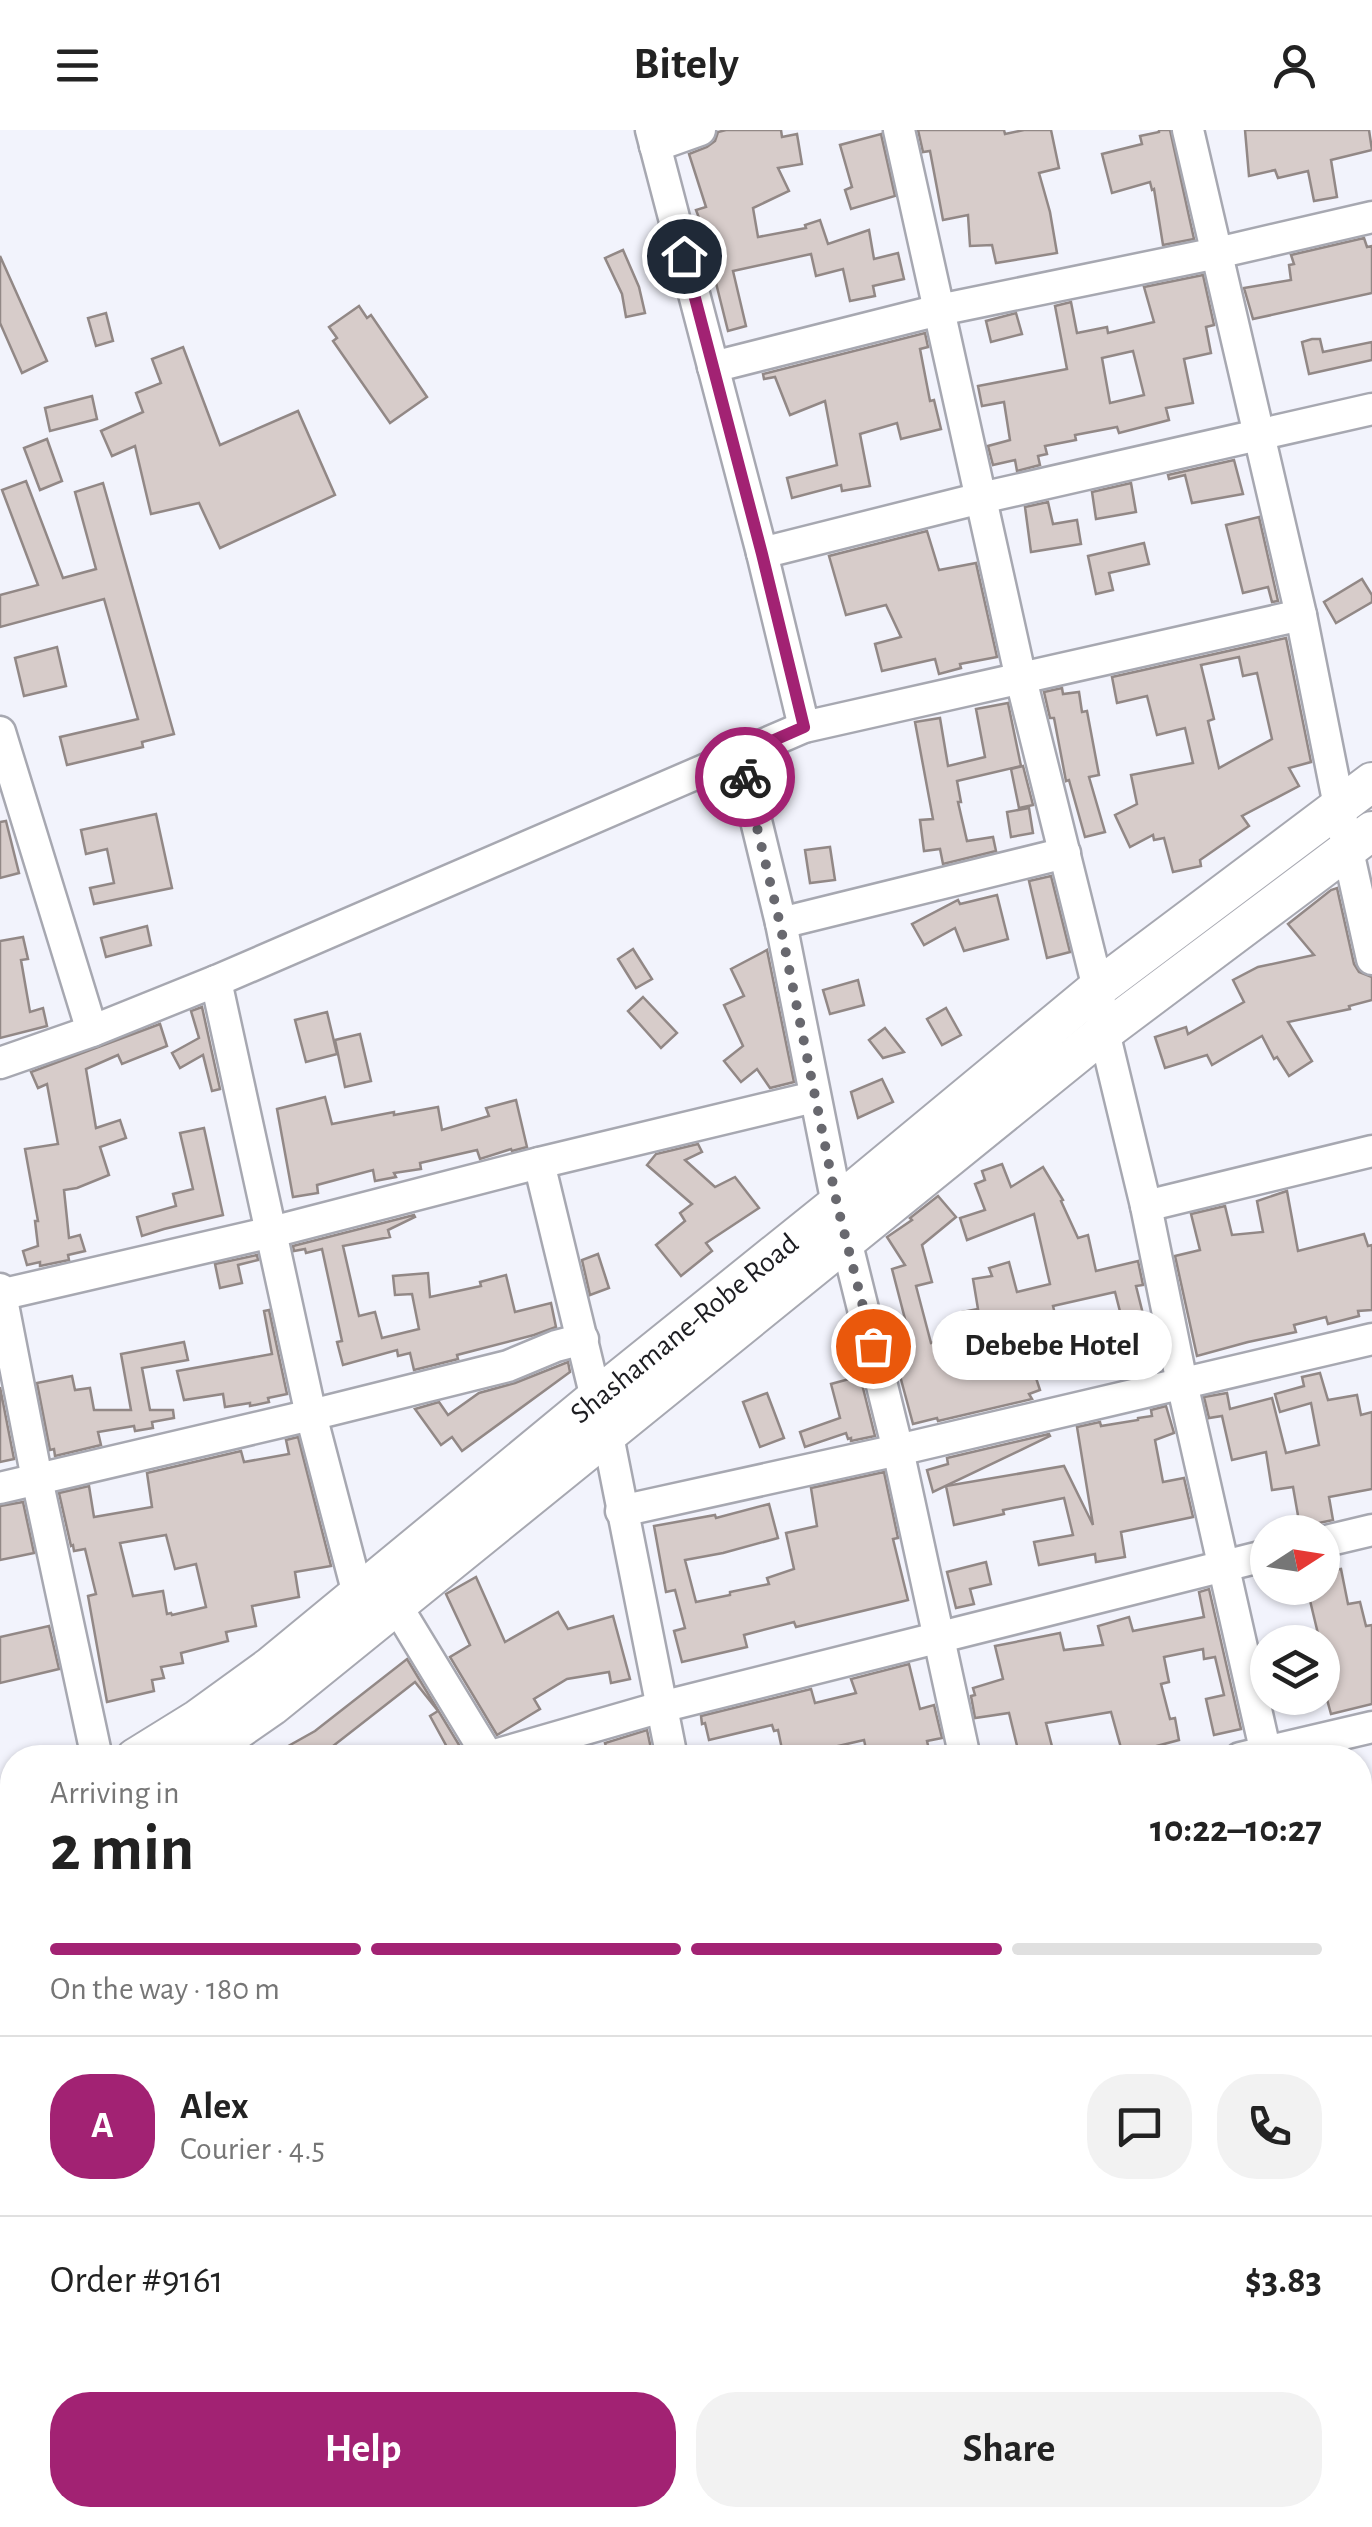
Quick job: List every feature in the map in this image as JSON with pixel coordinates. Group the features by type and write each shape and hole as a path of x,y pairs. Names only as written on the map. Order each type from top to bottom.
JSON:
{"main road":[{"name":"Shashamane-Robe Road","path":"155,1745 271,1666 1098,988 1372,782"},
{"name":"Shashamane-Robe Road","path":"216,1745 272,1706 1104,1032 1360,841"}],"street":[{"path":"700,130 652,138 804,727"},
{"path":"898,130 1021,679 1098,988 1104,1032 1146,1206 1223,1566 1255,1745"},
{"path":"1188,130 1302,615 1340,807 1360,841 1372,959"},
{"path":"713,367 939,310 1372,217"},
{"path":"762,554 981,498 1372,409"},
{"path":"0,1063 216,981 804,727 1302,615"},
{"path":"0,732 92,1031"},
{"path":"740,755 780,924 837,1204 898,1450 962,1745"},
{"path":"780,924 1065,853"},
{"path":"216,981 311,1416 358,1594"},
{"path":"94,1745 0,1293 272,1232 814,1097"},
{"path":"1146,1206 1372,1151"},
{"path":"539,1163 608,1436 669,1745"},
{"path":"0,1488 508,1366 583,1338"},
{"path":"621,1511 1372,1339"},
{"path":"1340,1538 1372,1530"},
{"path":"530,1745 661,1708 1250,1559"},
{"path":"396,1605 481,1745"},
{"path":"1298,1745 1372,1727"}],"building":[{"path":"781,130 782,137 797,134 802,164 778,168 789,191 753,208 758,237 806,228 805,225 820,220 828,244 869,230 874,259 898,253 904,279 873,286 875,296 850,301 843,269 816,276 811,254 733,271 746,326 728,331 707,239 696,210 706,207 689,154 707,147 718,132"},
{"path":"918,130 1004,130 1005,134 1051,130 1059,168 1039,173 1057,253 996,263 992,245 970,246 968,215 943,220 930,151 923,152"},
{"path":"1170,130 1194,239 1163,245 1150,182 1112,193 1102,154 1142,144 1140,136"},
{"path":"1245,130 1369,130 1372,150 1331,160 1337,197 1314,201 1308,171 1278,178 1275,170 1249,176"},
{"path":"881,134 895,196 851,209 845,190 852,187 840,145"},
{"path":"1364,238 1367,247 1372,246 1372,293 1253,319 1244,288 1291,280 1291,255"},
{"path":"623,250 645,313 626,317 622,294 605,258"},
{"path":"0,256 47,361 22,373 0,323"},
{"path":"1203,275 1214,325 1206,327 1211,353 1184,359 1193,403 1166,408 1169,420 1119,433 1117,427 1075,435 1076,440 1045,446 1047,454 1038,456 1040,465 1017,471 1015,460 993,465 988,446 1010,440 1004,402 982,406 978,386 1067,369 1055,306 1071,302 1077,333 1107,327 1108,333 1154,322 1144,287","holes":["1133,351 1144,395 1110,403 1102,358"]},
{"path":"359,306 367,318 371,315 427,397 390,423 333,341 337,338 329,327"},
{"path":"106,313 113,341 96,346 88,318"},
{"path":"1016,313 1022,334 991,342 986,321"},
{"path":"925,333 928,347 920,349 930,401 934,400 941,429 901,439 897,423 860,434 870,486 842,491 841,485 792,498 787,478 837,465 825,401 790,415 775,377 764,379 763,374"},
{"path":"1320,339 1323,352 1372,342 1372,360 1309,374 1302,342"},
{"path":"183,347 220,445 298,411 335,495 220,548 199,503 151,514 135,446 112,456 101,431 143,412 136,393 161,383 152,359"},
{"path":"92,396 97,419 50,431 45,408"},
{"path":"47,439 62,481 40,490 24,448"},
{"path":"1234,460 1243,494 1192,503 1185,475 1169,479 1168,475"},
{"path":"26,481 63,578 96,569 75,492 103,483 174,734 142,742 143,747 67,765 60,737 138,719 104,599 0,627 0,595 38,585 2,490"},
{"path":"1131,483 1136,512 1096,519 1092,492"},
{"path":"1048,502 1053,524 1077,520 1081,544 1031,552 1025,507"},
{"path":"1259,517 1278,601 1272,602 1268,587 1243,593 1226,525"},
{"path":"927,531 939,570 976,563 997,657 960,664 961,668 939,674 935,659 882,671 875,644 901,637 886,605 846,615 829,556"},
{"path":"1144,543 1149,564 1109,573 1113,590 1096,594 1088,556"},
{"path":"1362,579 1372,602 1336,623 1324,602"},
{"path":"1286,638 1311,762 1289,768 1299,786 1242,816 1249,826 1200,860 1201,866 1173,872 1164,838 1154,840 1153,835 1130,847 1115,815 1137,804 1131,775 1193,763 1185,728 1157,735 1147,696 1117,703 1112,677","holes":["1239,657 1243,676 1257,673 1272,739 1219,768 1208,721 1214,719 1201,665"]},
{"path":"57,647 66,686 24,696 15,658"},
{"path":"1062,688 1063,694 1079,692 1082,712 1087,711 1099,775 1089,777 1105,832 1085,837 1069,780 1066,781 1054,718 1050,718 1044,692"},
{"path":"1008,703 1021,766 957,781 967,841 993,837 996,851 943,864 940,849 924,851 920,820 933,819 915,722 940,718 948,766 985,757 976,709"},
{"path":"1023,766 1033,805 1019,808 1011,769"},
{"path":"1029,808 1033,833 1011,837 1007,812"},
{"path":"156,814 172,888 94,904 90,888 114,883 107,849 86,854 81,830"},
{"path":"6,821 19,873 0,878 0,822"},
{"path":"830,847 835,880 810,883 805,850"},
{"path":"1051,876 1070,952 1047,958 1029,881"},
{"path":"1337,888 1354,964 1359,972 1372,977 1372,1000 1349,1006 1350,1009 1288,1022 1312,1061 1289,1076 1262,1036 1212,1065 1207,1055 1165,1068 1155,1037 1186,1027 1188,1034 1244,1002 1233,980 1258,967 1314,955 1288,924"},
{"path":"997,895 1008,939 964,951 955,928 924,945 912,924 958,900 960,904"},
{"path":"147,926 151,945 106,957 101,938"},
{"path":"23,937 28,959 21,960 30,1012 43,1008 47,1026 0,1038 0,941"},
{"path":"633,949 652,979 636,988 618,959"},
{"path":"767,950 794,1082 770,1088 757,1069 741,1082 724,1061 743,1046 724,1005 744,996 731,969"},
{"path":"858,980 864,1005 830,1014 823,990"},
{"path":"643,997 677,1033 661,1048 628,1011"},
{"path":"202,1007 220,1089 212,1091 203,1055 180,1068 172,1053 199,1038 191,1011"},
{"path":"946,1008 961,1035 942,1045 927,1019"},
{"path":"327,1012 337,1054 306,1062 295,1020"},
{"path":"160,1024 167,1046 122,1064 118,1055 86,1069 96,1128 120,1120 126,1138 100,1147 109,1175 64,1190 69,1238 80,1235 85,1251 68,1255 69,1260 27,1265 23,1251 38,1246 38,1221 25,1149 58,1144 47,1084 38,1088 31,1072"},
{"path":"885,1028 904,1052 883,1058 869,1040"},
{"path":"360,1034 371,1081 345,1087 335,1040"},
{"path":"882,1079 893,1102 858,1118 851,1092"},
{"path":"325,1097 332,1124 438,1107 442,1130 489,1116 486,1108 516,1100 527,1147 480,1159 477,1150 420,1163 421,1169 375,1181 373,1170 317,1185 318,1193 293,1197 277,1109"},
{"path":"204,1128 223,1215 142,1236 137,1217 176,1206 173,1194 193,1189 180,1133"},
{"path":"698,1144 702,1152 685,1160 715,1187 735,1177 759,1208 706,1243 712,1251 681,1276 656,1245 685,1221 680,1213 692,1204 647,1165 656,1154"},
{"path":"1002,1164 1011,1187 1043,1167 1063,1200 1078,1238 1088,1235 1096,1271 1138,1261 1143,1285 1136,1286 1145,1322 1124,1327 1115,1292 1053,1306 1067,1364 1034,1372 1040,1390 1029,1394 1032,1399 913,1424 892,1346 911,1342 892,1269 905,1265 887,1237 938,1196 956,1217 922,1245 932,1282 916,1286 931,1343 967,1335 962,1312 978,1309 973,1279 992,1276 989,1268 1009,1262 1017,1292 1050,1284 1034,1214 967,1240 960,1218 985,1210 975,1184 985,1180 982,1171"},
{"path":"1287,1191 1298,1251 1364,1234 1368,1246 1372,1245 1372,1310 1358,1311 1359,1316 1328,1324 1326,1317 1294,1325 1296,1332 1197,1356 1175,1256 1200,1250 1191,1214 1225,1206 1232,1235 1263,1232 1257,1201"},
{"path":"414,1215 388,1230 390,1237 343,1246 359,1316 375,1312 382,1338 419,1329 412,1294 395,1295 393,1276 428,1273 430,1297 481,1286 480,1282 506,1275 515,1312 551,1303 556,1327 414,1370 410,1353 398,1356 397,1350 343,1365 337,1342 342,1341 322,1249 306,1253 305,1249 294,1251 293,1246"},
{"path":"598,1254 609,1288 590,1295 582,1260"},
{"path":"257,1255 258,1260 238,1265 242,1283 220,1288 215,1264"},
{"path":"269,1310 287,1394 250,1406 225,1407 223,1394 184,1400 177,1371 272,1354 264,1311"},
{"path":"184,1342 188,1360 142,1368 150,1410 173,1410 174,1418 152,1422 153,1428 135,1431 134,1426 98,1432 101,1445 55,1456 54,1449 50,1450 37,1383 72,1376 75,1390 90,1388 94,1410 131,1410 121,1354"},
{"path":"568,1362 570,1372 462,1451 452,1437 441,1445 415,1409 439,1402 448,1415 479,1393"},
{"path":"1320,1373 1328,1400 1357,1395 1361,1415 1372,1412 1372,1489 1329,1497 1332,1515 1298,1515 1293,1487 1272,1490 1266,1452 1232,1460 1222,1416 1209,1418 1204,1397 1227,1393 1230,1409 1272,1398 1286,1453 1319,1445 1311,1403 1280,1412 1275,1394 1304,1386 1302,1377"},
{"path":"860,1376 875,1436 851,1441 846,1433 805,1447 800,1432 840,1418 831,1384"},
{"path":"0,1387 14,1459 0,1462"},
{"path":"767,1393 784,1438 760,1447 743,1402"},
{"path":"1166,1406 1174,1433 1155,1440 1163,1482 1184,1478 1193,1517 1121,1532 1125,1557 1096,1562 1095,1554 1039,1565 1034,1542 1073,1535 1064,1498 954,1525 946,1486 1064,1466 1093,1525 1077,1427 1138,1420 1152,1416 1151,1410"},
{"path":"1049,1434 933,1492 927,1470 948,1464 947,1458"},
{"path":"298,1437 331,1566 295,1572 299,1597 252,1606 256,1626 226,1632 228,1641 181,1653 183,1663 161,1667 164,1678 152,1680 154,1691 107,1702 88,1596 96,1594 85,1549 74,1551 71,1546 59,1493 89,1486 94,1517 152,1507 147,1473 241,1451 244,1462 289,1454 286,1440","holes":["166,1535 175,1569 196,1564 206,1607 172,1615 167,1614 163,1591 133,1596 120,1543"]},
{"path":"884,1472 898,1538 893,1539 908,1600 796,1627 794,1622 744,1635 747,1647 682,1662 674,1631 685,1628 675,1590 666,1592 654,1526 715,1515 716,1518 769,1504 778,1538 685,1560 696,1602 730,1595 769,1584 767,1578 794,1569 786,1533 817,1526 811,1488"},
{"path":"23,1502 34,1553 0,1560 0,1506"},
{"path":"986,1562 991,1584 970,1589 974,1604 956,1608 947,1572"},
{"path":"1340,1569 1348,1604 1360,1602 1366,1626 1372,1625 1372,1704 1340,1712 1340,1625 1316,1625 1311,1605 1340,1605"},
{"path":"476,1577 505,1642 558,1612 568,1629 613,1616 630,1679 611,1683 609,1672 567,1679 534,1699 540,1709 497,1735 450,1657 470,1645 446,1594"},
{"path":"1209,1589 1241,1729 1214,1735 1206,1699 1224,1695 1215,1657 1204,1659 1203,1649 1164,1657 1169,1682 1161,1684 1179,1740 1160,1745 1120,1745 1111,1712 1046,1723 1052,1745 1017,1745 1009,1713 975,1718 973,1688 1003,1679 995,1646 1060,1633 1064,1650 1103,1645 1098,1626 1129,1617 1133,1631 1204,1617 1199,1592"},
{"path":"49,1626 59,1669 0,1683 0,1637"},
{"path":"407,1659 459,1745 446,1745 430,1716 438,1711 415,1682 334,1745 290,1745 315,1731"},
{"path":"909,1664 920,1709 934,1705 942,1738 927,1741 928,1745 865,1745 864,1740 842,1745 781,1745 778,1730 774,1731 772,1725 709,1740 705,1723 702,1724 701,1716 811,1689 815,1703 856,1693 851,1679"},
{"path":"647,1730 650,1745 606,1745"}],"way so far":[{"path":"745,777 780,924 837,1204 873,1346"}],"place":[{"name":"Debebe Hotel","path":"873,1346"}],"route":[{"path":"684,256 804,727 740,755 745,777"}]}
